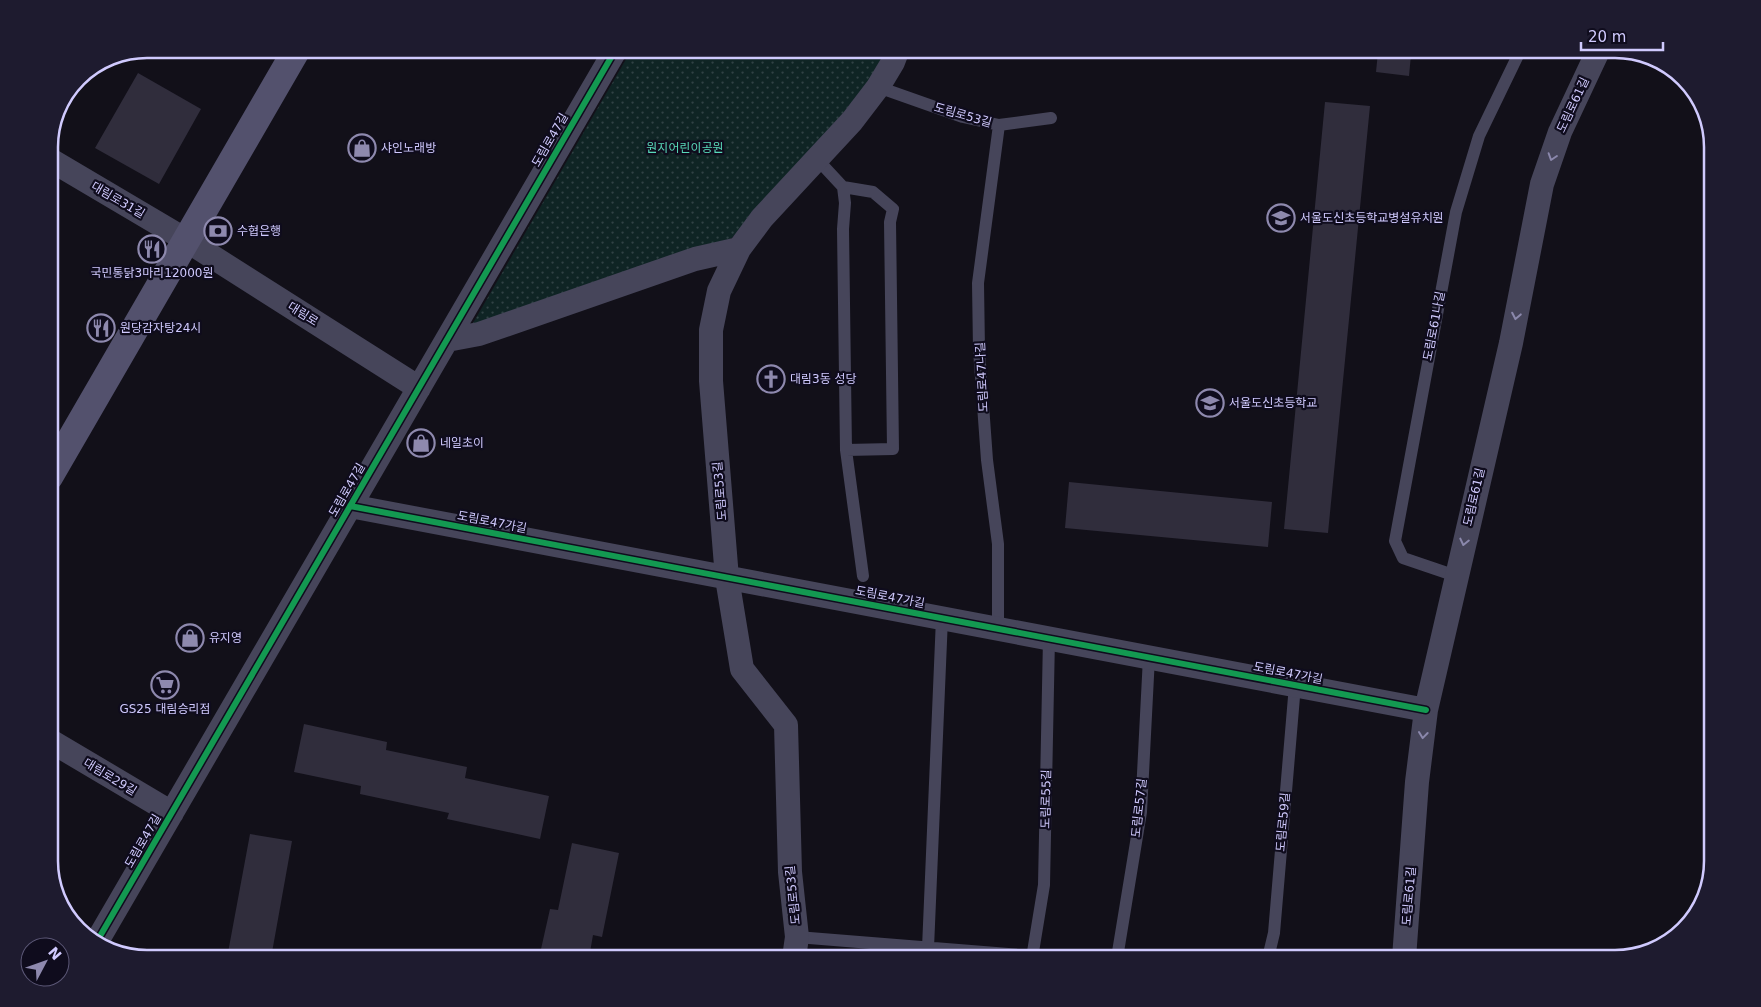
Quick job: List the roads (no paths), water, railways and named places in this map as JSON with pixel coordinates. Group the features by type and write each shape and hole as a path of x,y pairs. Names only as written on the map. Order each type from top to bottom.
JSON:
{"street":[{"path":"58,461 291,58"},
{"name":"도림로47길","path":"100,937 611,58"},
{"name":"도림로53길","path":"795,948 790,872 786,725 742,669 727,578 711,381 711,330 719,291 739,249 762,218 852,121 878,87 895,58"},
{"name":"도림로61길","path":"1405,950 1417,782 1426,710 1511,343 1542,184 1560,132 1596,58"},
{"name":"대림로31길","path":"58,164 186,240"},
{"name":"대림로","path":"186,240 419,388"},
{"path":"447,340 479,334 694,259 739,249"},
{"name":"도림로47가길","path":"350,506 1426,710"},
{"name":"대림로29길","path":"58,745 172,813"}],"lane":[{"name":"도림로61나길","path":"1456,576 1403,558 1395,541 1456,212 1480,136 1517,58"},
{"name":"도림로53길","path":"878,87 963,117 998,125 1051,118"},
{"name":"도림로47나길","path":"998,125 978,283 979,350 987,460 998,544 998,629"},
{"path":"817,159 843,187 845,203 843,229 846,450 862,576"},
{"path":"843,187 873,192 893,209 890,222 893,449 846,450"},
{"path":"928,948 942,618"},
{"name":"도림로55길","path":"1033,950 1044,885 1049,638"},
{"name":"도림로57길","path":"1118,950 1141,812 1149,657"},
{"name":"도림로59길","path":"1270,950 1274,933 1295,685"},
{"name":"도림로53길","path":"795,948 928,948 951,950"}],"place":[{"name":"샤인노래방","path":"362,148"},
{"name":"서울도신초등학교병설유치원","path":"1281,218"},
{"name":"수협은행","path":"218,231"},
{"name":"국민통닭3마리12000원","path":"152,249"},
{"name":"원당감자탕24시","path":"101,328"},
{"name":"대림3동 성당","path":"771,379"},
{"name":"서울도신초등학교","path":"1210,403"},
{"name":"네일초이","path":"421,443"},
{"name":"유지영","path":"190,638"},
{"name":"GS25 대림승리점","path":"165,685"}],"park label":[{"name":"원지어린이공원","path":"685,148"}]}
